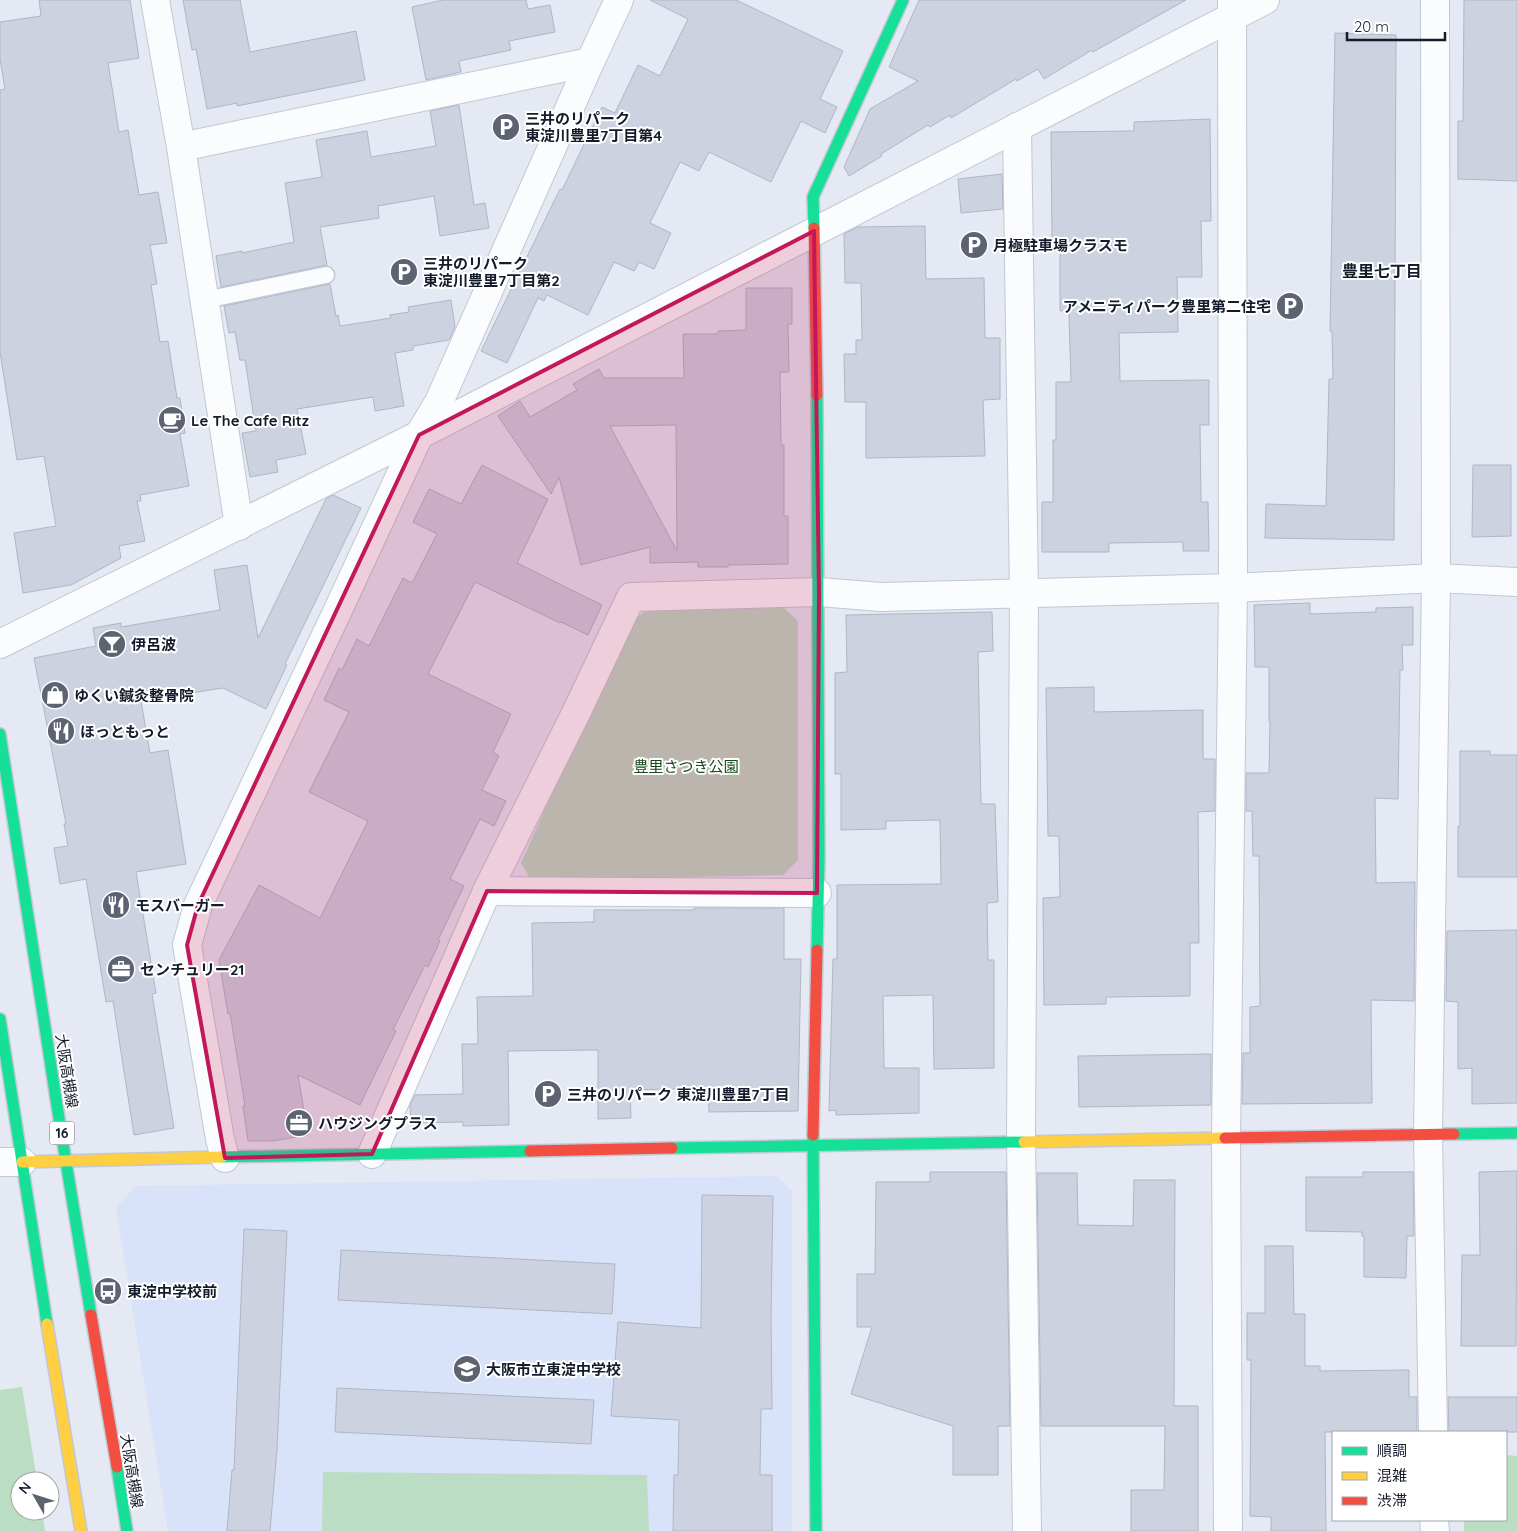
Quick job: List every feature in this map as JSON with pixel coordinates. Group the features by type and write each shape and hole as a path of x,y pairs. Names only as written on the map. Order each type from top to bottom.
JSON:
{"street":[{"path":"154,0 181,147 239,526"},
{"path":"225,1158 220,1139 188,945 198,905 419,435 439,402 619,0"},
{"path":"816,1531 813,1146 819,859 819,592 813,197 903,0"},
{"path":"0,644 419,435 1018,127 1232,8 1265,0"},
{"path":"1433,1431 1428,1134 1436,578 1436,0"},
{"path":"1228,1531 1226,1138 1233,588 1232,8"},
{"path":"181,147 590,62"},
{"path":"1018,127 1024,593 1021,1142 1027,1531"},
{"path":"372,1154 488,891 632,597 819,592 881,597 1233,588 1436,578 1517,582"},
{"name":"大阪高槻線","path":"0,734 66,1162 127,1531"},
{"path":"488,891 817,893"},
{"path":"0,1019 11,1162 81,1531"},
{"path":"11,1162 1517,1133"}],"lane":[{"path":"204,300 326,276"}],"highlighted area":[{"path":"814,231 819,592 817,893 487,891 372,1154 225,1158 187,945 198,905 419,435"}],"shaded area":[{"name":"大阪市立東淀中学校","path":"777,1176 792,1191 792,1531 168,1531 116,1208 135,1186"}],"green space":[{"name":"豊里さつき公園","path":"783,607 798,621 798,860 783,875 531,880 521,863 628,624 647,610"},
{"path":"22,1387 35,1471 10,1471 10,1521 44,1521 45,1531 0,1531 0,1390"},
{"path":"1507,1455 1517,1456 1517,1531 1464,1531 1464,1521 1507,1521"},
{"path":"323,1472 647,1475 649,1531 322,1531"}],"building":[{"path":"39,0 130,0 139,58 108,63 119,132 128,130 139,195 158,192 167,243 150,245 157,284 151,285 160,342 168,341 177,398 180,398 185,433 180,434 189,486 140,495 141,501 137,501 145,541 119,546 121,558 71,585 23,593 14,533 56,526 44,456 17,460 0,352 0,90 5,89 0,59 0,22 41,16"},
{"path":"183,0 240,0 250,52 356,31 365,80 237,106 237,103 207,109 196,49 192,50"},
{"path":"443,0 526,0 528,9 550,5 555,32 509,41 511,50 459,61 461,72 426,80 412,7"},
{"path":"650,0 736,0 843,51 820,99 837,107 825,133 801,121 771,182 709,152 699,171 680,162 650,223 671,233 654,269 639,262 634,271 614,262 588,315 547,295 544,301 538,298 507,363 481,351 602,107 615,113 638,65 660,76 688,19"},
{"path":"919,0 1186,0 1093,52 1092,50 1044,79 1038,69 1017,81 1016,79 951,118 950,115 930,127 928,125 849,176 844,167 870,109 918,81 889,67"},
{"path":"1464,0 1517,0 1517,181 1458,179 1458,121 1463,121"},
{"path":"1335,33 1396,35 1394,540 1265,538 1266,504 1326,506 1329,379 1333,379 1332,331 1330,331"},
{"path":"459,105 474,205 485,203 489,228 440,236 434,196 378,206 379,218 320,227 327,265 221,287 216,256 242,251 242,253 294,242 285,183 322,177 316,140 367,131 371,157 436,146 430,111"},
{"path":"1210,119 1211,221 1201,221 1202,277 1177,277 1178,332 1119,333 1120,381 1209,380 1209,425 1200,425 1201,502 1208,502 1209,551 1183,551 1183,542 1109,543 1109,552 1042,552 1042,502 1053,502 1053,440 1056,440 1056,382 1071,382 1069,316 1068,310 1060,311 1060,241 1052,241 1051,132 1134,131 1134,122"},
{"path":"1002,174 1003,209 961,213 958,179"},
{"path":"925,226 926,279 984,278 985,338 1000,338 1000,399 983,400 985,456 866,458 866,402 845,402 844,354 856,354 856,340 862,340 861,283 845,283 844,234 857,227"},
{"path":"330,284 336,316 338,315 340,326 391,318 390,315 409,312 408,307 451,300 455,327 449,340 413,346 413,350 395,353 404,406 375,411 373,397 297,409 306,454 276,460 278,472 250,477 242,433 256,431 245,360 240,360 235,332 229,333 224,306"},
{"path":"746,288 792,288 792,324 788,324 789,372 780,372 781,445 784,445 784,516 788,516 788,564 698,567 698,562 650,563 650,547 581,565 559,477 551,494 498,416 520,401 530,417 577,390 573,384 599,369 604,378 684,378 683,334 718,334 718,331 746,330","holes":["676,425 677,551 610,426"]},
{"path":"482,465 548,499 517,563 602,605 588,635 475,582 428,674 511,714 493,752 499,756 482,790 506,801 494,826 480,819 450,879 464,886 438,940 440,941 428,967 425,965 393,1030 396,1031 360,1105 298,1075 308,1135 273,1141 248,1141 243,1106 245,1106 230,1013 228,1014 219,960 259,885 320,918 368,821 309,792 349,712 324,700 339,668 342,670 357,639 369,646 403,578 412,583 437,534 413,522 429,489 461,504"},
{"path":"1473,465 1511,465 1511,536 1472,537"},
{"path":"333,495 361,508 285,664 287,665 266,709 223,688 141,701 150,753 168,750 186,864 136,872 156,993 152,994 174,1128 134,1135 113,1001 106,1002 86,879 60,884 54,848 68,846 64,824 66,824 34,658 96,646 93,628 121,623 121,627 220,610 214,570 247,565 258,638 326,499"},
{"path":"1310,603 1310,614 1376,612 1376,608 1413,607 1413,645 1402,645 1403,670 1400,670 1398,799 1375,798 1376,883 1415,882 1414,1001 1371,1000 1372,1103 1242,1104 1243,1053 1250,1053 1250,1007 1260,1006 1259,856 1253,856 1252,811 1246,811 1246,773 1269,773 1269,667 1255,667 1254,605"},
{"path":"992,612 993,651 978,652 981,804 995,804 998,902 987,903 988,960 994,960 994,1068 934,1069 933,995 883,996 884,1068 919,1068 919,1113 836,1115 836,1110 829,1111 833,959 837,959 837,885 941,884 940,820 886,821 886,829 841,830 841,774 835,774 835,673 847,672 846,615"},
{"path":"1094,687 1094,712 1203,710 1203,759 1215,759 1215,811 1198,812 1199,943 1190,943 1190,996 1106,997 1106,1004 1044,1005 1043,898 1060,897 1059,836 1048,836 1046,688"},
{"path":"1460,751 1490,751 1490,755 1517,755 1517,877 1458,877"},
{"path":"694,908 784,908 784,959 801,959 798,1111 709,1112 708,1088 630,1090 631,1118 598,1119 598,1050 508,1051 509,1125 463,1126 463,1122 411,1123 410,1105 415,1095 463,1094 462,1044 478,1044 477,997 533,996 532,923 594,922 594,910 694,910"},
{"path":"1517,930 1517,1103 1472,1104 1472,1068 1458,1069 1458,1002 1446,1001 1447,931"},
{"path":"1211,1054 1211,1105 1079,1107 1078,1056"},
{"path":"1517,1171 1516,1346 1461,1346 1462,1255 1480,1255 1479,1172"},
{"path":"930,1172 1006,1172 1010,1426 998,1426 998,1475 953,1475 953,1426 851,1394 872,1327 857,1327 857,1274 875,1274 876,1182 930,1182"},
{"path":"1363,1172 1413,1172 1414,1236 1407,1236 1406,1278 1364,1277 1364,1236 1362,1236 1362,1232 1306,1231 1306,1177 1363,1177"},
{"path":"1037,1173 1077,1173 1078,1225 1133,1226 1134,1180 1175,1180 1174,1406 1198,1406 1198,1531 1131,1531 1131,1490 1164,1490 1165,1426 1041,1426"},
{"path":"702,1195 773,1196 772,1409 761,1409 760,1475 772,1475 772,1531 673,1531 674,1475 678,1475 679,1420 611,1416 618,1322 701,1328"},
{"path":"244,1229 287,1231 277,1449 270,1531 227,1531 232,1470 234,1470"},
{"path":"1265,1246 1293,1246 1294,1314 1305,1314 1305,1366 1320,1366 1320,1371 1409,1370 1409,1397 1417,1397 1417,1431 1325,1432 1326,1531 1271,1531 1271,1517 1250,1516 1251,1360 1247,1360 1247,1313 1265,1313"},
{"path":"341,1250 615,1264 612,1314 338,1300"},
{"path":"337,1388 594,1400 591,1444 335,1432"},
{"path":"1448,1397 1517,1397 1517,1432 1449,1431"}],"traffic: fast":[{"path":"814,228 813,197 903,0"},
{"path":"817,395 819,859 817,950"},
{"path":"0,734 91,1315"},
{"path":"0,1019 47,1324"},
{"path":"1454,1134 1517,1133"},
{"path":"813,1135 816,1531"},
{"path":"672,1148 1024,1142"},
{"path":"222,1157 530,1151"},
{"path":"117,1467 127,1531"}],"traffic: slow":[{"path":"1024,1142 1225,1138"},
{"path":"22,1162 222,1157"},
{"path":"47,1324 81,1531"}],"traffic: jam":[{"path":"814,228 817,395"},
{"path":"813,1135 817,950"},
{"path":"1225,1138 1454,1134"},
{"path":"530,1151 672,1148"},
{"path":"91,1315 117,1467"}],"place":[{"name":"三井のリパーク 東淀川豊里7丁目第4","path":"506,127"},
{"name":"月極駐車場クラスモ","path":"974,245"},
{"name":"三井のリパーク 東淀川豊里7丁目第2","path":"404,272"},
{"name":"アメニティパーク豊里第二住宅","path":"1290,306"},
{"name":"Le The Cafe Ritz","path":"172,420"},
{"name":"伊呂波","path":"112,644"},
{"name":"ゆくい鍼灸整骨院","path":"55,695"},
{"name":"ほっともっと","path":"61,731"},
{"name":"モスバーガー","path":"116,905"},
{"name":"センチュリー21","path":"121,969"},
{"name":"三井のリパーク 東淀川豊里7丁目","path":"548,1094"},
{"name":"ハウジングプラス","path":"299,1123"},
{"name":"東淀中学校前","path":"108,1291"},
{"name":"大阪市立東淀中学校","path":"467,1369"}],"district":[{"name":"豊里七丁目","path":"1382,271"}]}
